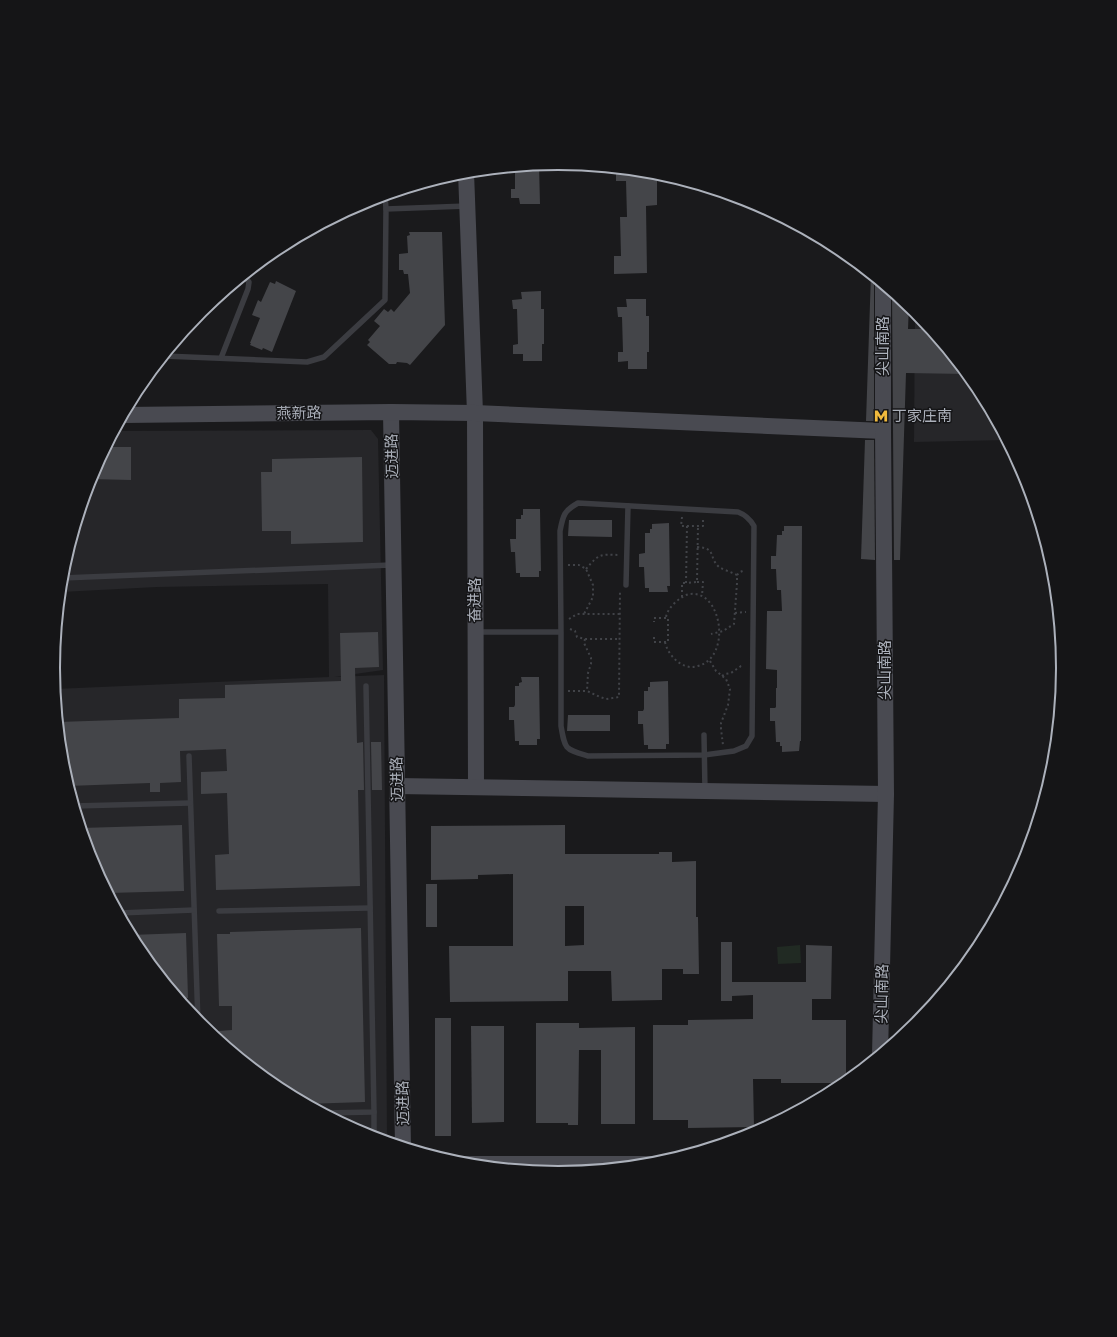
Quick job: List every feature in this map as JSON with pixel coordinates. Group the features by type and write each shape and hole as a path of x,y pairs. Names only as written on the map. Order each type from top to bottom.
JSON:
{"street":[{"name":"奋进路","path":"466,179 475,413 476,787"},
{"name":"尖山南路","path":"880,1049 886,794 883,291"},
{"name":"燕新路","path":"130,415 391,412 475,413 883,430"},
{"name":"迈进路","path":"391,412 403,1142"},
{"path":"397,786 886,794"},
{"path":"522,1166 606,1165"}],"lane":[{"path":"170,356 307,362 324,357 385,300 386,201"},
{"path":"386,209 467,206"},
{"path":"221,358 248,289 249,282 247,280"},
{"path":"578,503 682,509 738,512 750,519 754,526 751,740 746,746 734,751 704,755 588,756 576,753 567,748 561,726 560,531 562,518 568,509 578,503"},
{"path":"623,585 628,506"},
{"path":"69,578 394,565"},
{"path":"476,632 561,632"},
{"path":"366,686 374,1131"},
{"path":"704,736 705,791"},
{"path":"189,756 197,1011"},
{"path":"79,806 190,803"},
{"path":"219,911 370,908"},
{"path":"124,912 194,910"},
{"path":"332,1113 374,1112"}],"path":[{"path":"682,509 682,526 703,526 703,510"},
{"path":"686,583 687,526"},
{"path":"697,582 698,526"},
{"path":"698,546 710,549 720,567 737,576 734,624 729,628 711,634"},
{"path":"586,569 594,558 601,555 621,555"},
{"path":"560,565 580,565 586,569 591,578 594,597 584,614"},
{"path":"682,597 682,583 697,582 703,582 702,596"},
{"path":"561,692 588,691 606,699 619,697 620,614 623,585"},
{"path":"654,637 654,642 665,642 668,642 668,618 666,618 666,615 675,603 682,597 688,594 694,594 702,596 710,603 719,622 720,639 717,649 710,660 701,666 692,668 682,664 670,654 665,642"},
{"path":"561,618 569,619 577,614 620,614"},
{"path":"654,622 654,618 666,618"},
{"path":"561,632 569,629 575,631 577,637 585,639 620,639"},
{"path":"585,639 584,643 591,658 588,673 588,691"},
{"path":"710,660 716,671 726,679 730,689 728,706 721,723 724,752"},
{"path":"722,676 731,673 741,666 753,667"}],"shaded area":[{"path":"915,320 954,365 973,392 1002,440 914,442"},
{"path":"371,430 378,439 383,670 334,677 384,675 387,1137 338,1116 282,1083 255,1064 206,1021 163,972 127,918 111,889 86,829 77,798 64,734 61,689 329,677 328,584 157,587 66,592 77,539 86,508 111,448 120,431"},
{"path":"800,945 801,963 778,964 777,947"}],"building":[{"path":"539,171 540,204 520,204 519,198 511,198 511,189 515,189 515,172"},
{"path":"616,173 657,180 657,205 646,206 647,273 614,274 614,256 621,256 620,217 627,217 626,181 616,181"},
{"path":"409,232 442,232 445,325 410,365 407,363 397,362 396,364 389,364 367,345 370,342 368,340 380,326 374,321 384,309 388,312 391,309 394,312 410,293 408,274 404,274 403,270 399,270 399,254 408,253 407,236 410,235"},
{"path":"871,280 874,283 874,421 866,421"},
{"path":"276,281 296,291 272,352 263,348 262,350 250,345 250,343 260,318 252,315 258,300 261,302 270,282 275,284"},
{"path":"541,291 541,309 544,309 544,344 542,344 542,361 523,361 523,354 513,354 513,345 518,344 517,309 513,309 512,300 522,299 521,292"},
{"path":"626,299 646,299 646,316 649,316 649,352 647,352 647,369 628,369 628,361 618,362 618,352 623,352 622,317 618,317 617,307 627,307"},
{"path":"892,299 909,314 908,329 923,329 960,374 906,373 900,560 894,560"},
{"path":"865,440 874,440 875,560 861,559"},
{"path":"112,447 131,447 131,480 98,479"},
{"path":"362,457 363,542 291,544 291,531 262,531 261,472 272,472 272,459"},
{"path":"523,509 540,509 541,571 539,571 539,577 520,577 520,573 516,573 515,552 511,552 510,539 516,539 516,519 521,519"},
{"path":"569,520 612,520 612,537 568,536"},
{"path":"669,523 670,586 667,586 668,592 649,592 649,588 645,588 644,567 639,567 639,554 645,553 645,533 650,533 652,524"},
{"path":"784,526 802,526 801,741 799,751 782,752 780,742 776,742 775,721 770,721 770,708 776,707 777,670 766,669 767,611 782,611 781,590 777,590 776,569 771,569 771,556 776,556 777,535 782,535"},
{"path":"378,632 379,667 355,668 357,743 363,742 364,790 358,790 360,886 216,890 215,855 229,854 227,793 201,794 201,772 227,771 226,749 180,751 181,782 160,783 160,792 150,792 150,783 74,786 63,722 179,718 179,699 225,698 225,685 341,681 340,633"},
{"path":"521,677 539,677 540,739 537,739 537,745 519,745 519,741 515,741 514,720 509,720 509,707 514,707 515,705 515,686 519,686 519,683 522,682"},
{"path":"668,681 669,744 666,744 666,749 648,749 648,745 644,745 643,724 638,724 638,711 643,711 644,709 644,691 648,691 650,682"},
{"path":"568,715 610,715 610,731 567,731"},
{"path":"371,742 381,742 382,790 372,790"},
{"path":"182,825 184,891 113,893 86,828"},
{"path":"565,825 565,854 659,854 659,852 672,852 672,862 696,861 696,917 698,917 699,974 683,974 683,969 662,969 662,1000 612,1001 611,971 568,971 568,1001 450,1002 449,946 513,946 513,874 478,875 478,879 431,880 431,826","holes":["565,906 584,906 584,945 565,946"]},
{"path":"426,884 437,884 437,927 426,927"},
{"path":"361,928 365,1102 316,1104 255,1064 219,1033 219,1031 232,1030 232,1006 219,1006 217,934 230,934 230,932"},
{"path":"186,933 188,998 185,998 163,972 138,935"},
{"path":"721,942 732,942 732,982 806,982 806,945 832,946 831,999 812,999 812,1020 846,1020 846,1075 835,1083 781,1083 781,1079 753,1079 754,1127 688,1128 688,1120 653,1120 653,1025 688,1025 688,1020 753,1019 753,995 732,996 732,1001 721,1001"},
{"path":"435,1018 451,1018 451,1136 435,1136"},
{"path":"536,1023 579,1023 579,1028 635,1027 635,1124 601,1124 601,1050 579,1050 578,1125 568,1125 568,1123 536,1123"},
{"path":"471,1026 504,1026 504,1122 472,1123"}],"place":[{"name":"丁家庄南","path":"881,416"}]}
